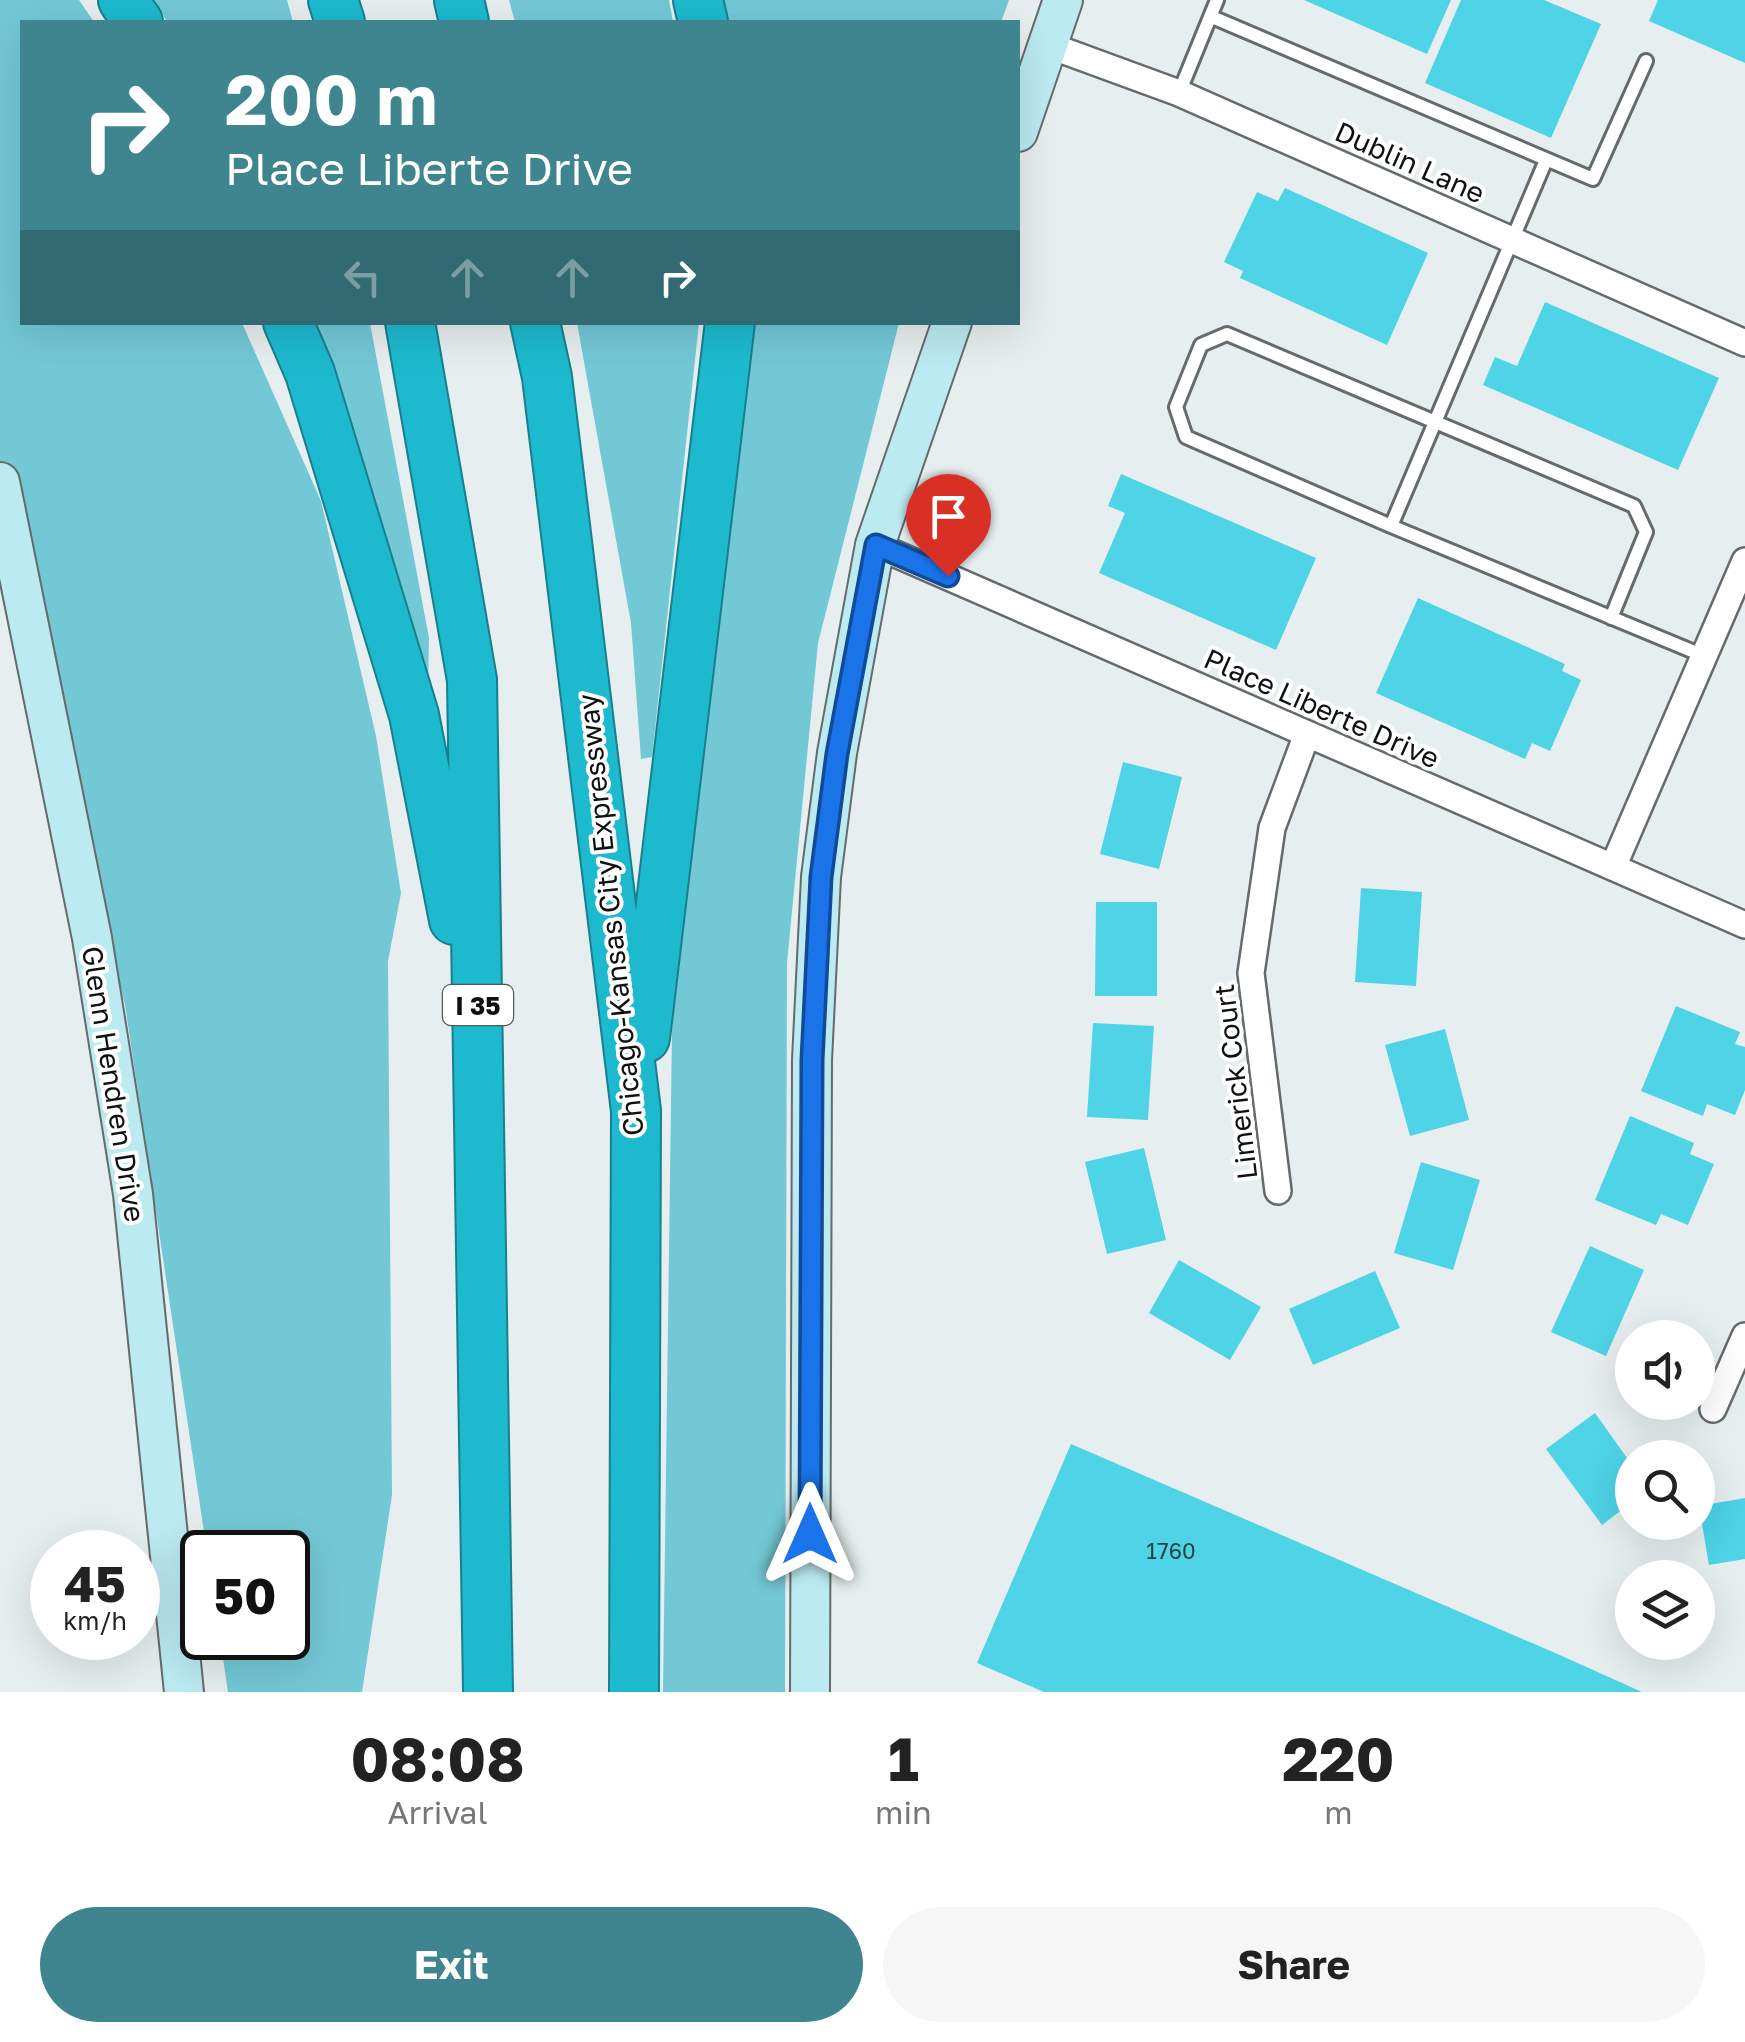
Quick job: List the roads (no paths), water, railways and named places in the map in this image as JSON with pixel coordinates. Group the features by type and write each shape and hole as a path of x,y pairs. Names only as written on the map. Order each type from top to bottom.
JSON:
{"highway":[{"path":"289,325 310,373 414,715 478,1046"},
{"name":"I 35","path":"411,325 472,680 488,1692"},
{"name":"Chicago-Kansas City Expressway","path":"535,325 547,377 636,1111 634,1692"},
{"path":"636,1111 730,325"}],"main road":[{"path":"1020,126 1063,0"},
{"path":"810,1692 812,1060 821,877 837,754 876,545 951,325"},
{"name":"Glenn Hendren Drive","path":"0,482 92,938 133,1194 184,1692"}],"street":[{"name":"Dublin Lane","path":"1048,44 1178,92 1745,343"},
{"name":"Place Liberte Drive","path":"876,545 1745,925"},
{"path":"1612,867 1745,561"},
{"name":"Limerick Court","path":"1278,1191 1251,972 1272,828 1307,734"},
{"path":"1715,1404 1745,1336"}],"lane":[{"path":"1178,92 1217,0"},
{"path":"1212,18 1593,179 1646,61"},
{"path":"1391,526 1546,160"},
{"path":"1611,618 1646,532 1634,506 1227,334 1202,345 1176,407 1186,436 1391,526 1611,618 1704,656"}]}
